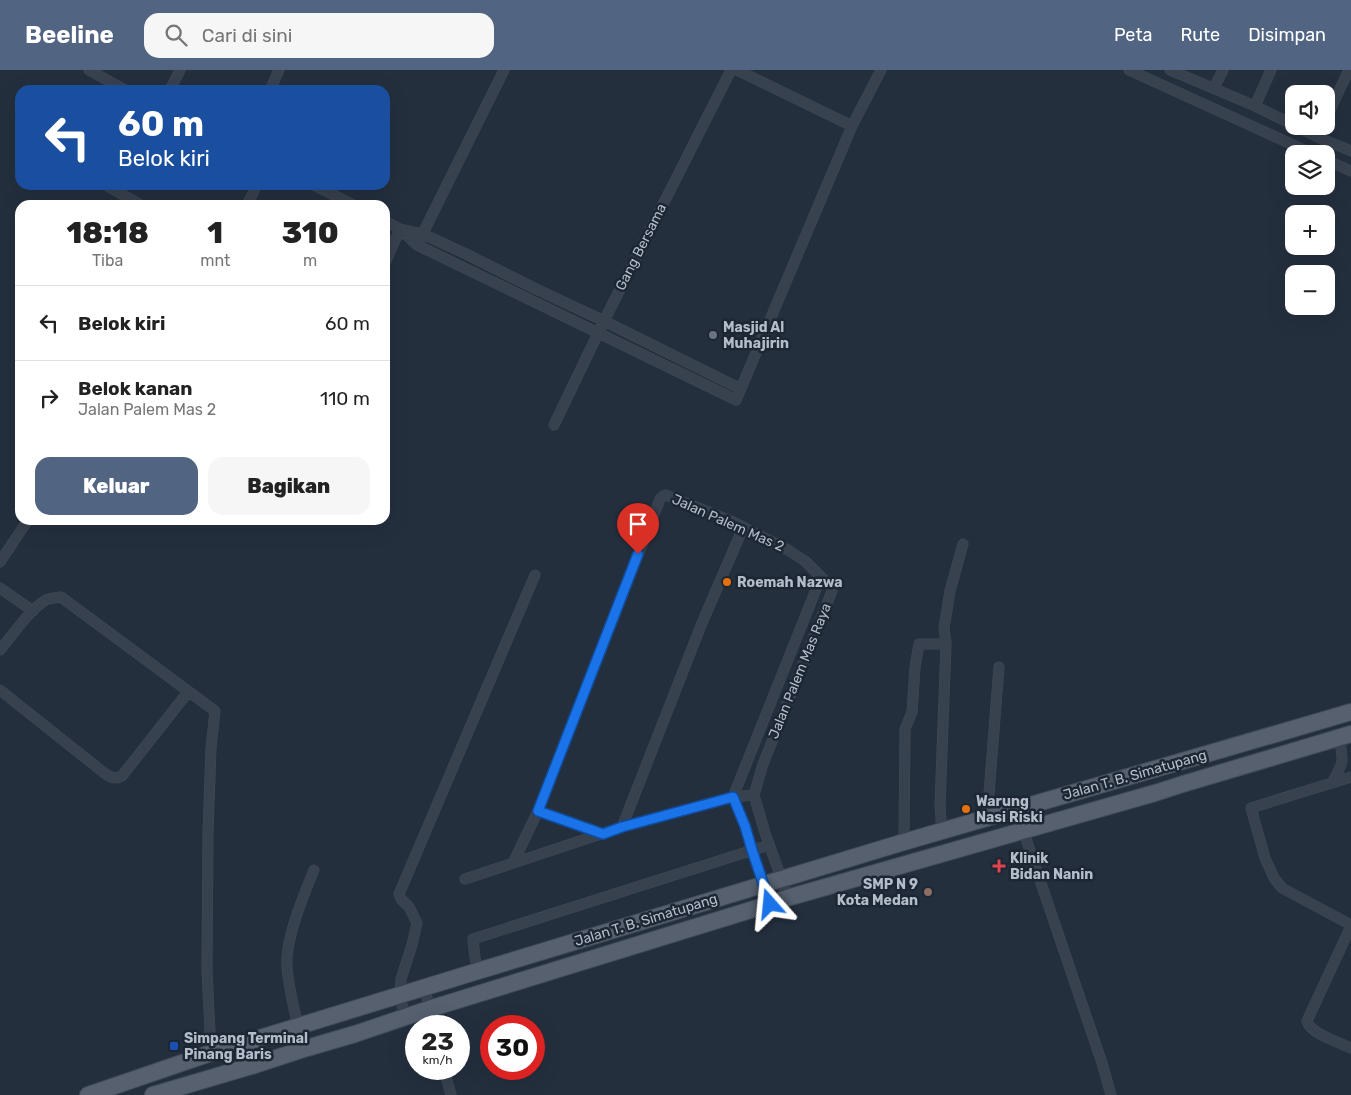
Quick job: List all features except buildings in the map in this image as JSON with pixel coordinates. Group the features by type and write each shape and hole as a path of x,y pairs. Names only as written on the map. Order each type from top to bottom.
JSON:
{"main road":[{"name":"Jalan T. B. Simatupang","path":"88,1095 113,1091 211,1054 478,971 904,842 1351,712"},
{"name":"Jalan T. B. Simatupang","path":"413,1015 787,898 1155,793 1345,736"},
{"name":"Jalan T. B. Simatupang","path":"153,1095 405,1018"}],"street":[{"path":"89,70 116,85"},
{"path":"172,85 180,70"},
{"path":"272,85 279,70"},
{"path":"417,245 504,70"},
{"name":"Gang Bersama","path":"554,426 604,321 730,70"},
{"path":"737,70 852,126"},
{"path":"390,224 400,229 417,245 736,400 852,126 880,70"},
{"path":"1129,70 1293,145"},
{"path":"1170,70 1255,106 1285,121"},
{"path":"1214,88 1222,70"},
{"path":"1255,106 1271,70"},
{"path":"1335,99 1349,70"},
{"path":"1313,135 1351,151"},
{"path":"1335,164 1351,171"},
{"path":"113,190 132,200"},
{"path":"324,190 343,200"},
{"path":"400,229 423,234 466,254 741,389"},
{"path":"390,251 400,229"},
{"path":"460,266 466,254"},
{"path":"529,300 534,288"},
{"path":"676,371 682,360"},
{"name":"Jalan Palem Mas 2","path":"513,863 538,811 660,499 663,496 666,495 731,521 788,550 805,561 821,577"},
{"path":"0,562 25,525"},
{"path":"622,827 702,623 743,528"},
{"path":"942,832 940,806 946,644 944,628 950,591 963,544"},
{"path":"405,1018 400,996 401,979 417,923 409,907 399,894 535,575"},
{"name":"Jalan Palem Mas Raya","path":"733,797 821,577 831,587 832,591 766,756 754,795"},
{"path":"0,588 33,611"},
{"path":"0,650 33,611 46,600 61,597 215,711 211,748 208,839 207,970 211,1054"},
{"path":"904,842 905,729 912,712 915,666 919,644 946,644"},
{"path":"987,819 999,667"},
{"path":"0,690 103,772 116,779 122,776 188,692"},
{"path":"1332,783 1340,770 1345,736"},
{"path":"1351,777 1251,808 1265,858 1274,878 1282,888 1351,926 1307,1021 1313,1030 1351,1048"},
{"path":"465,879 622,827 733,797 754,795 768,845 787,898"},
{"path":"733,797 745,826 770,904"},
{"path":"538,811 603,834"},
{"path":"1023,830 1102,1063 1111,1095"},
{"path":"478,971 473,939 768,845"},
{"path":"298,1026 287,965 288,946 314,870"},
{"path":"425,988 431,1015"},
{"path":"447,1080 450,1095"}],"place":[{"name":"Masjid Al Muhajirin","path":"713,335"},
{"name":"Roemah Nazwa","path":"727,582"},
{"name":"Warung Nasi Riski","path":"966,809"},
{"name":"Klinik Bidan Nanin","path":"999,866"},
{"name":"SMP N 9 Kota Medan","path":"928,892"},
{"name":"Simpang Terminal Pinang Baris","path":"174,1046"}],"route":[{"path":"638,554 538,811 603,834 622,827 733,797 745,826 770,904"}]}
